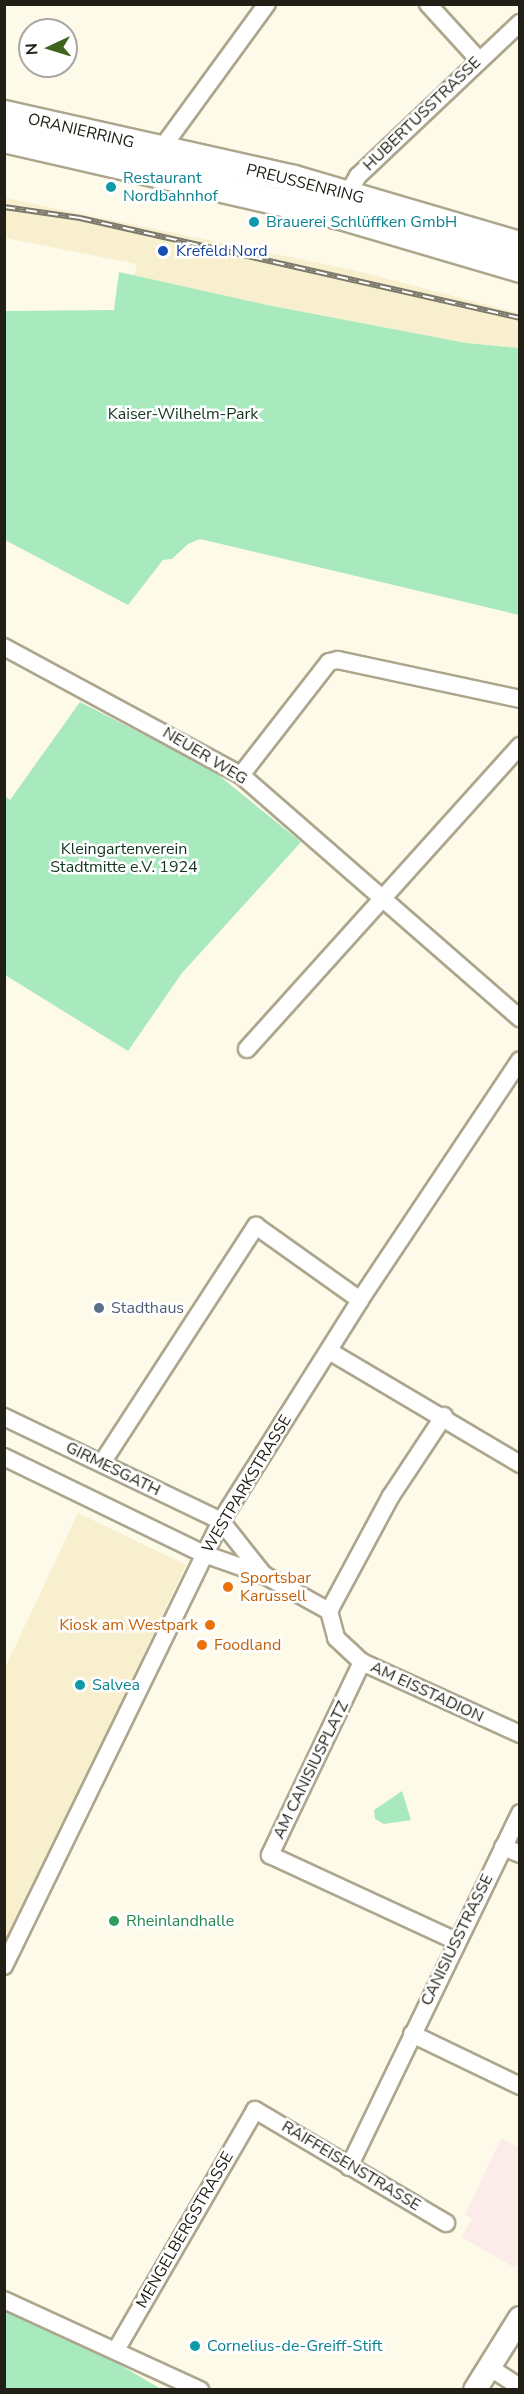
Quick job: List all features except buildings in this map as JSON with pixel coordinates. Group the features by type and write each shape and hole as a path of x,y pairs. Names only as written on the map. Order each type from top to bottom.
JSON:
{"main road":[{"name":"ORANIERRING","path":"4,114 154,161"},
{"name":"ORANIERRING","path":"4,139 154,161"},
{"name":"PREUSSENRING","path":"154,161 519,245"},
{"name":"PREUSSENRING","path":"343,204 519,269"}],"street":[{"path":"154,161 267,4"},
{"path":"428,4 479,60"},
{"name":"HUBERTUSSTRASSE","path":"343,204 358,176 519,23"},
{"name":"NEUER WEG","path":"4,647 241,775 519,1018"},
{"path":"241,775 329,662 338,660 519,699"},
{"path":"247,1049 519,746"},
{"name":"WESTPARKSTRASSE","path":"4,1966 221,1521 360,1300 519,1060"},
{"path":"102,1463 256,1226 360,1300"},
{"path":"329,1351 444,1416 519,1464"},
{"path":"4,1457 204,1554 264,1575 328,1611 391,1496 444,1416"},
{"name":"GIRMESGATH","path":"4,1417 221,1521"},
{"path":"221,1521 264,1575"},
{"name":"AM EISSTADION","path":"328,1611 336,1638 362,1662 519,1734"},
{"name":"AM CANISIUSPLATZ","path":"362,1662 270,1855 456,1941"},
{"name":"CANISIUSSTRASSE","path":"349,2167 519,1813"},
{"path":"503,1847 519,1854"},
{"path":"412,2034 519,2086"},
{"name":"RAIFFEISENSTRASSE","path":"255,2110 308,2138 349,2167 446,2223"},
{"name":"MENGELBERGSTRASSE","path":"116,2350 255,2110"},
{"path":"4,2300 200,2390"},
{"path":"476,2390 519,2318"},
{"path":"489,2367 519,2387"}],"shaded area":[{"path":"5,198 357,271 519,313 519,348 466,343 267,305 134,276 137,264 5,238"},
{"path":"78,1513 186,1565 5,1949 5,1668"},
{"path":"501,2138 519,2147 520,2260 515,2268 462,2237 472,2218 465,2215"}],"green space":[{"name":"Kaiser-Wilhelm-Park","path":"119,272 267,305 466,343 519,348 519,615 200,539 188,544 172,559 163,560 128,605 5,540 5,311 114,310"},
{"name":"Kleingartenverein Stadtmitte e.V. 1924","path":"80,702 211,769 301,842 182,973 128,1051 5,975 5,796 10,800"},
{"path":"402,1791 411,1820 384,1824 375,1819 374,1810"},
{"path":"5,2305 25,2309 161,2389 5,2390"}],"railway":[{"path":"4,207 80,218 520,318"}],"place":[{"name":"Restaurant Nordbahnhof","path":"111,187"},
{"name":"Brauerei Schlüffken GmbH","path":"254,222"},
{"name":"Krefeld Nord","path":"163,251"},
{"name":"Stadthaus","path":"99,1308"},
{"name":"Sportsbar Karussell","path":"228,1587"},
{"name":"Kiosk am Westpark","path":"210,1625"},
{"name":"Foodland","path":"202,1645"},
{"name":"Salvea","path":"80,1685"},
{"name":"Rheinlandhalle","path":"114,1921"},
{"name":"Cornelius-de-Greiff-Stift","path":"195,2346"}]}
